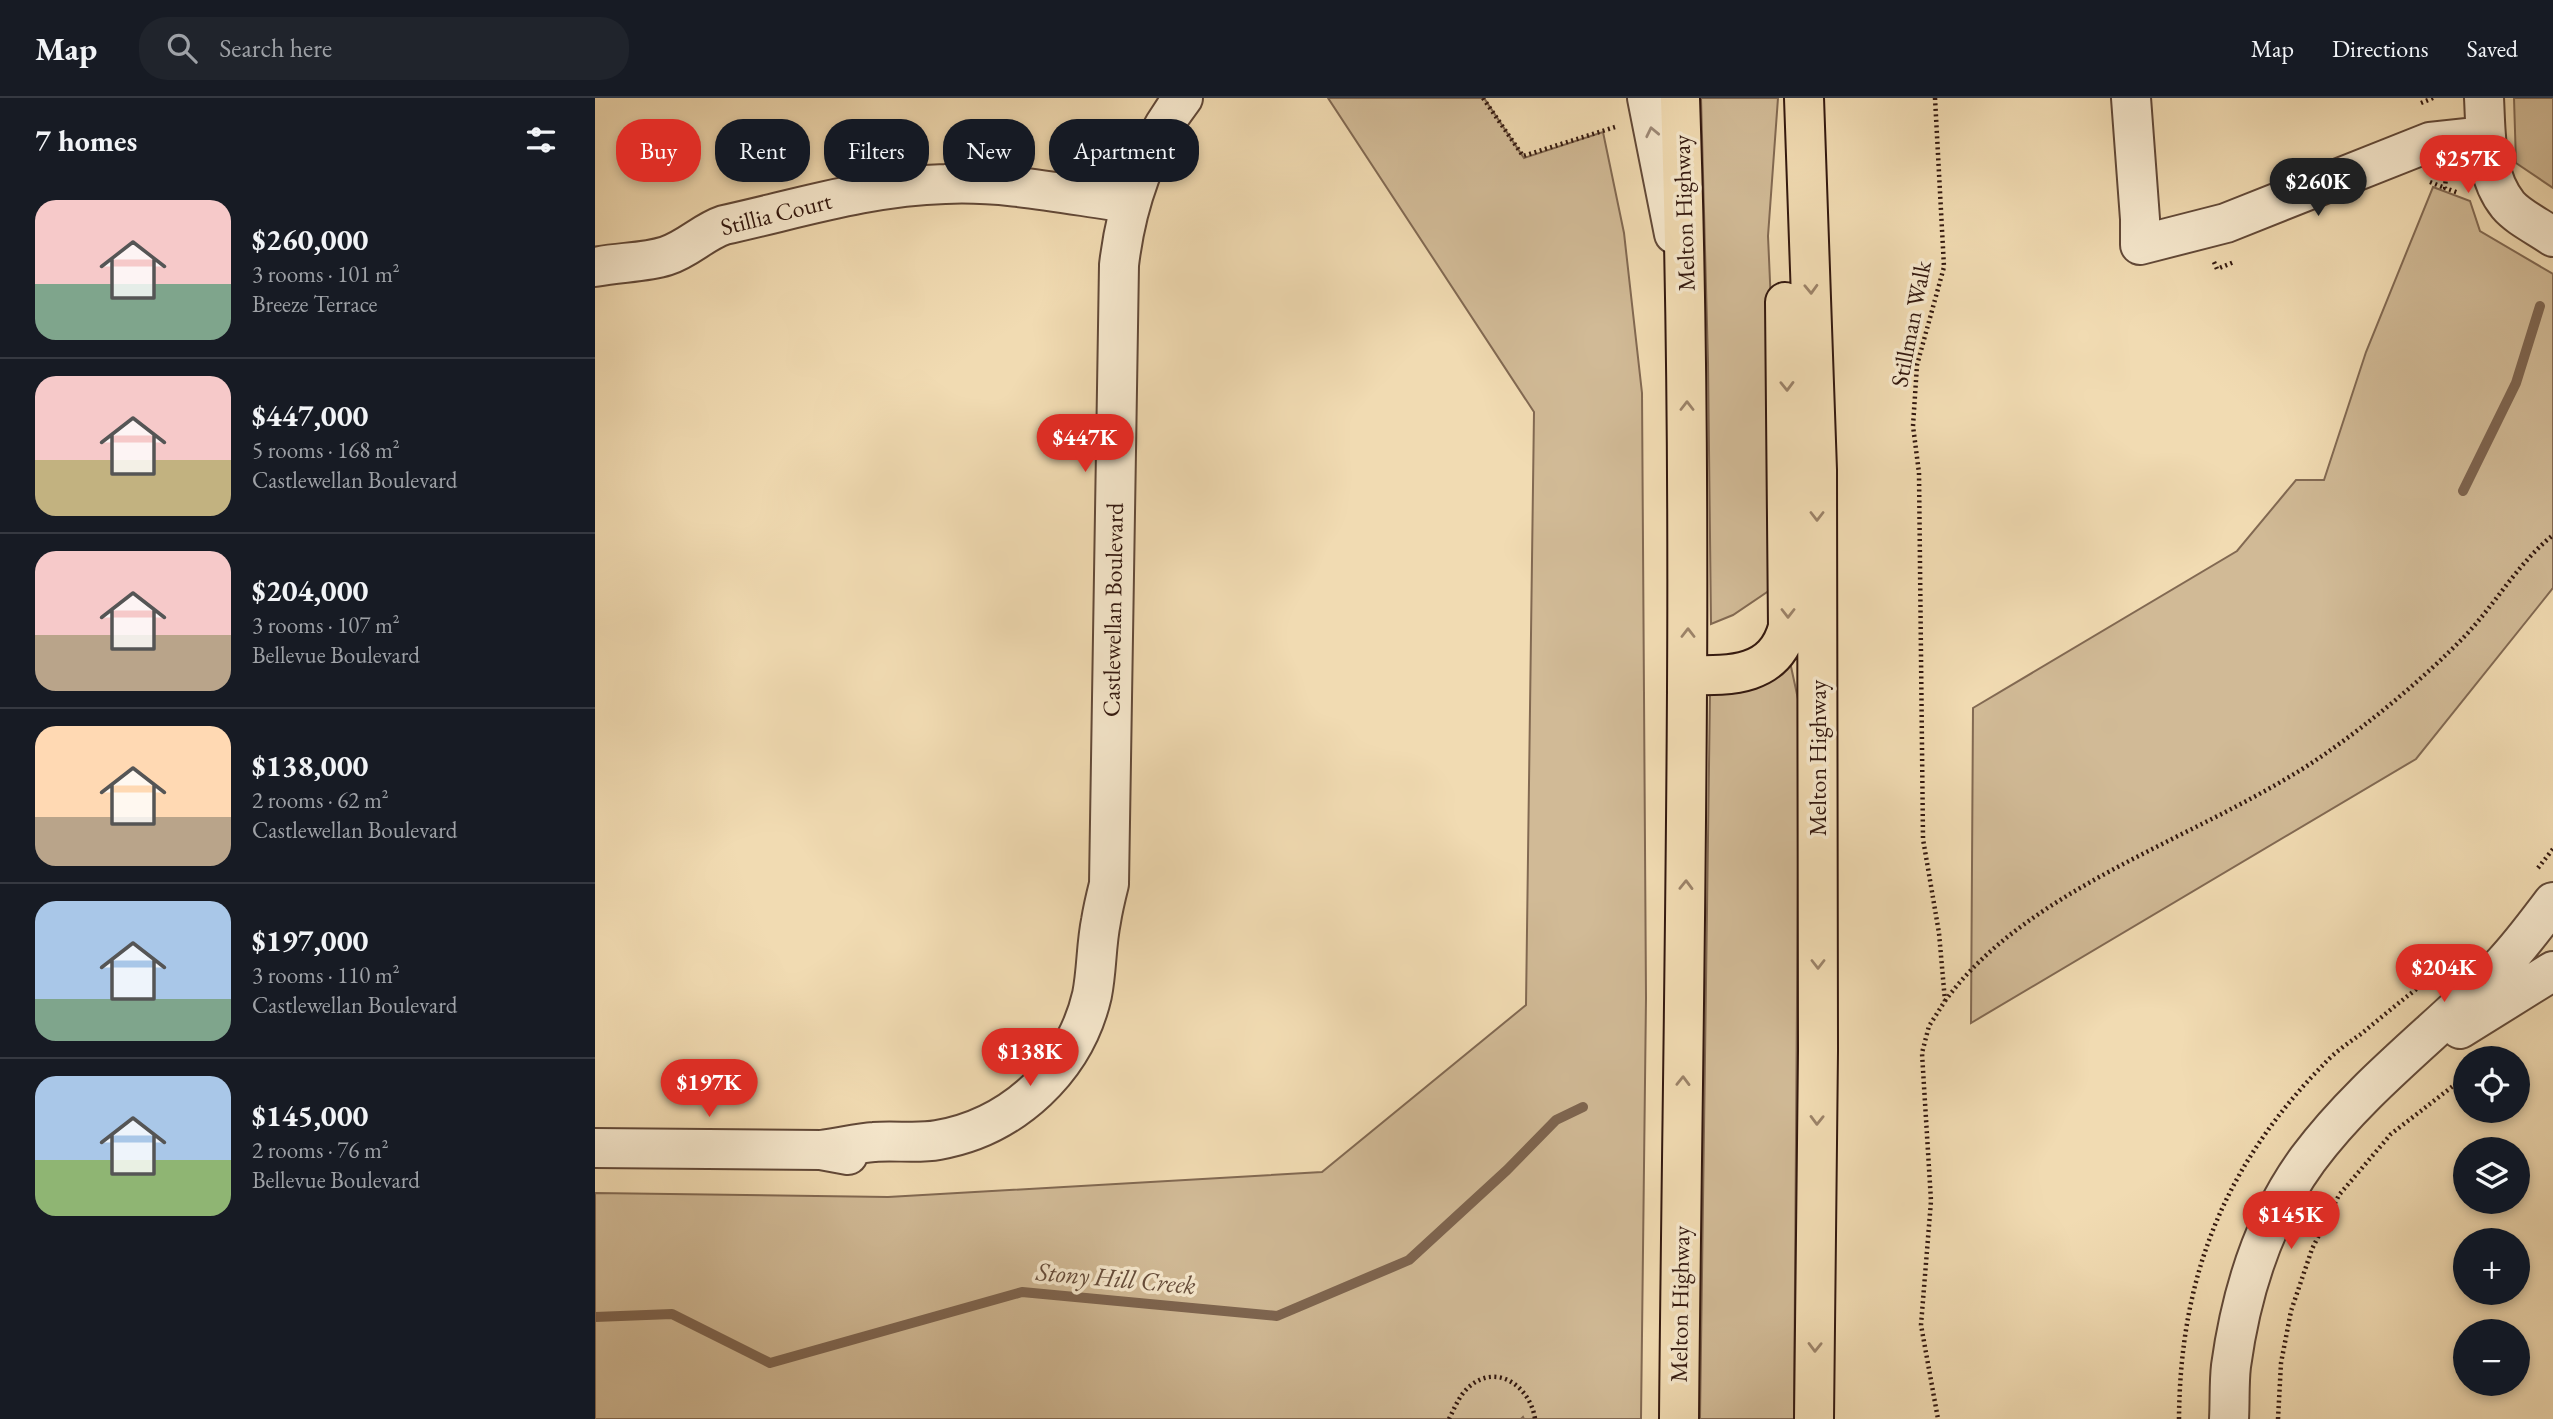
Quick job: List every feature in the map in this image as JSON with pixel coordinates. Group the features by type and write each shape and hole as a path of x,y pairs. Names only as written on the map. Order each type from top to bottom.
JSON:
{"highway":[{"name":"Melton Highway","path":"1679,1419 1689,675 1686,294 1680,98"},
{"name":"Melton Highway","path":"1801,98 1817,470 1818,1051 1814,1419"},
{"path":"1689,675 1733,674 1764,664 1784,642 1788,627 1785,207 1801,98"}],"street":[{"name":"Castlewellan Boulevard","path":"595,1148 821,1150 874,1142 938,1140 999,1119 1019,1107 1042,1086 1081,1027 1091,997 1098,959 1100,923 1108,884 1119,265 1130,203 1153,147 1183,98"},
{"path":"2130,98 2140,246 2226,223 2394,154 2430,142 2486,136"},
{"path":"2484,98 2486,136 2491,169 2497,186 2509,206 2553,237"},
{"path":"1632,108 1648,113 1686,294"},
{"name":"Stillia Court","path":"595,267 666,256 681,250 711,229 724,225 853,195 917,185 979,184 1130,203"},
{"path":"2229,1419 2231,1367 2244,1298 2259,1249 2282,1200 2307,1160 2368,1091 2502,964 2553,902"},
{"path":"2368,1091 2496,1004 2553,971"}],"path":[{"path":"1483,98 1523,156 1616,127 1632,108"},
{"name":"Stillman Walk","path":"1935,98 1944,267 1917,365 1913,426 1919,473 1923,839 1939,933 1945,1001"},
{"path":"1938,1419 1921,1325 1931,1201 1921,1053 1929,1026 1956,985 1989,951 2036,915 2251,799 2324,755 2356,731 2463,638 2536,549 2553,535"},
{"path":"2278,1419 2281,1363 2291,1311 2312,1249 2339,1195 2391,1134 2453,1086"},
{"path":"1449,1419 1469,1386 1485,1378 1496,1377 1512,1381 1520,1387 1531,1401 1535,1419"}],"shaded area":[{"path":"1328,98 1484,98 1524,158 1603,132 1624,233 1642,393 1646,998 1641,1419 595,1419 595,1193 888,1197 1322,1172 1526,1005 1534,412"},
{"path":"1701,98 1778,98 1768,236 1776,586 1733,615 1711,624 1708,362"},
{"path":"2514,98 2553,98 2553,188 2516,163"},
{"path":"2433,187 2470,201 2480,231 2553,274 2553,588 2416,759 1971,1023 1973,708 2237,551 2296,480 2324,480 2366,352"},
{"path":"1790,662 1798,699 1799,725 1794,1419 1700,1419 1710,693 1733,693 1755,688 1773,678"}],"waterway":[{"name":"Stony Hill Creek","path":"2463,491 2516,383 2540,306"},
{"name":"Stony Hill Creek","path":"595,1317 672,1314 770,1363 1022,1292 1277,1316 1409,1260 1507,1170 1556,1120 1583,1107"}]}
